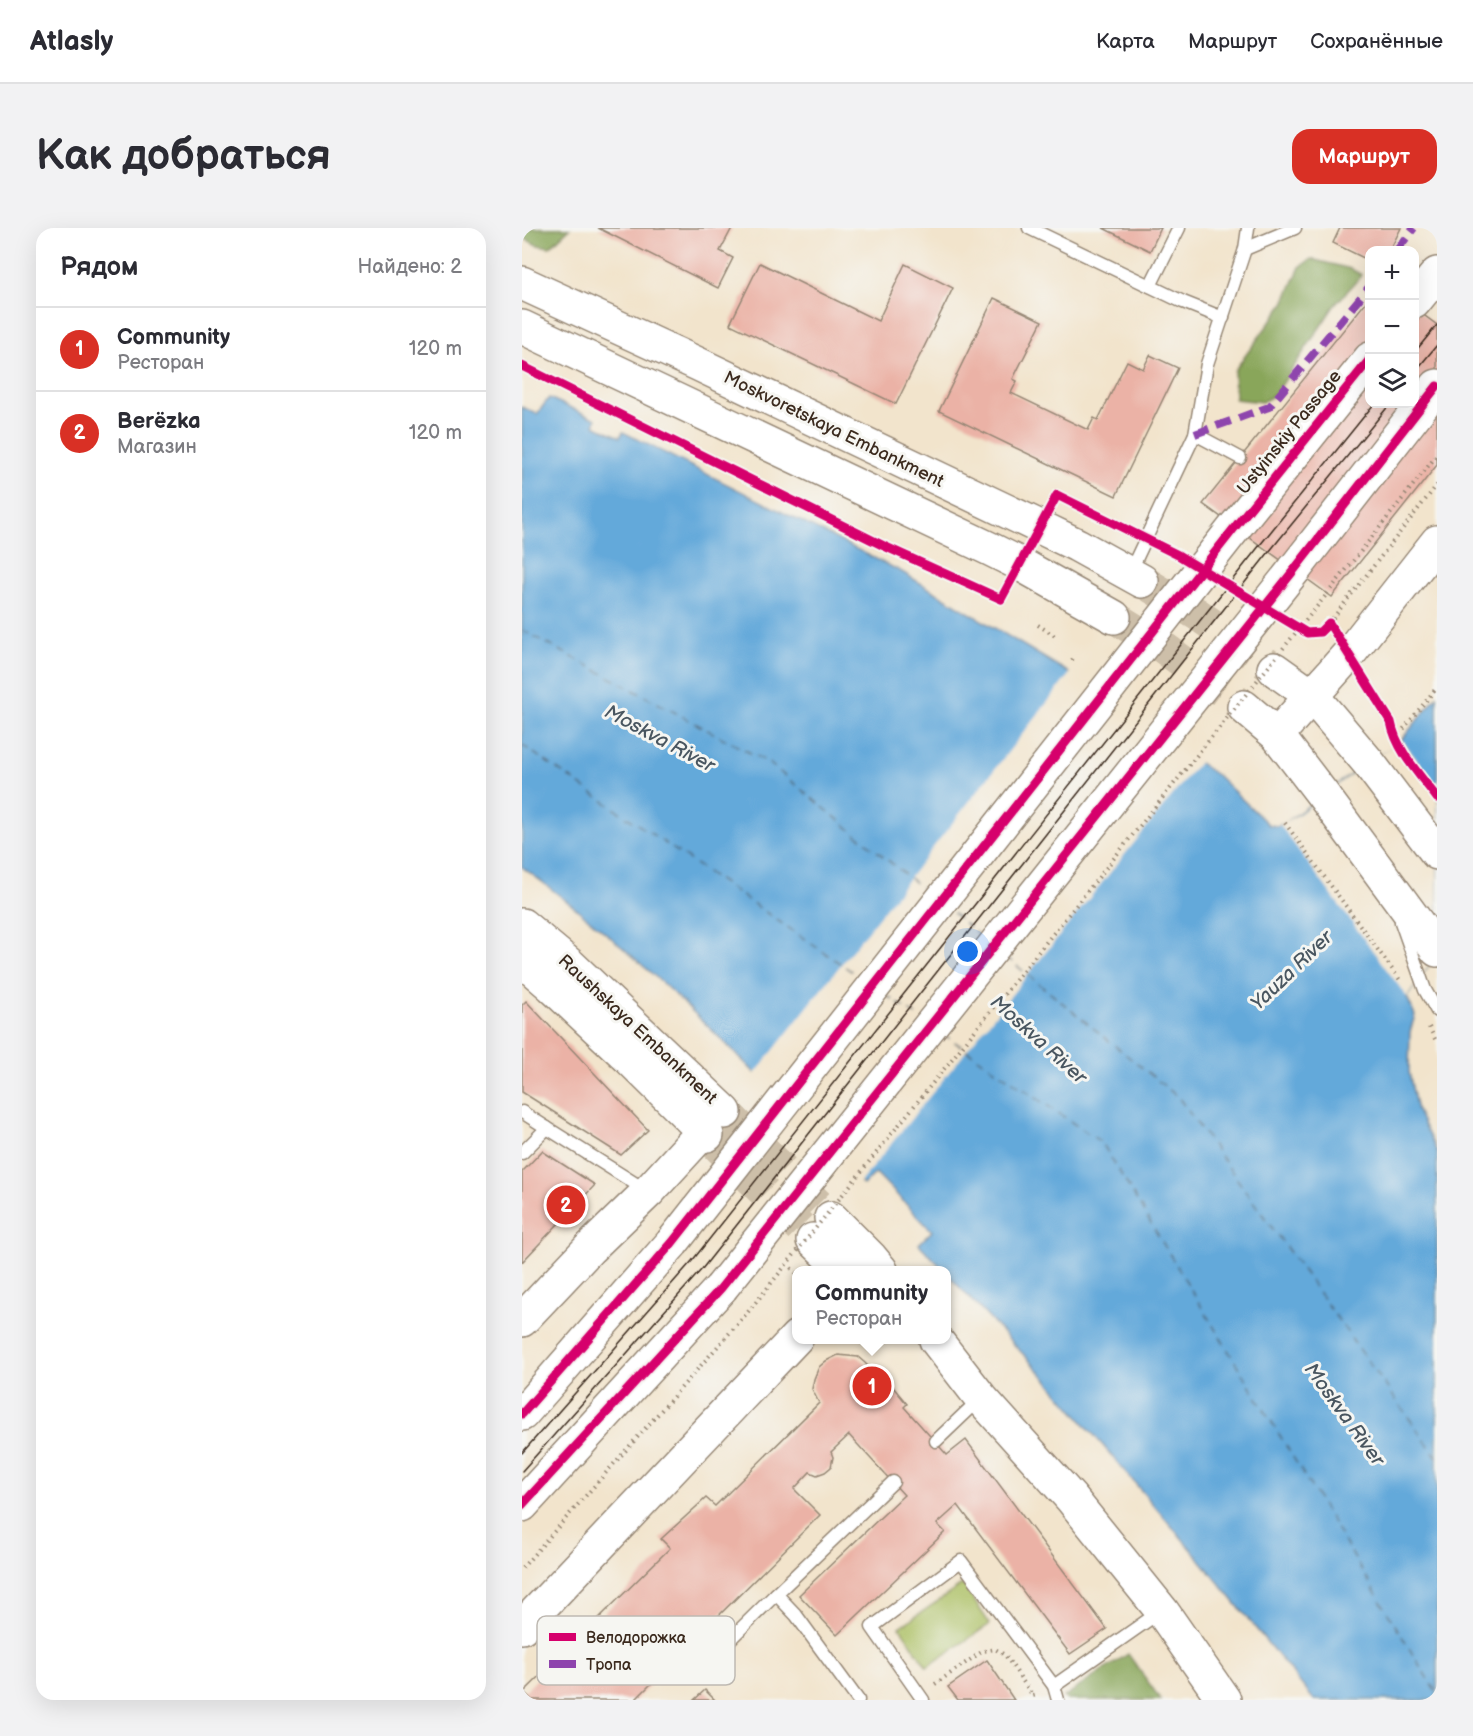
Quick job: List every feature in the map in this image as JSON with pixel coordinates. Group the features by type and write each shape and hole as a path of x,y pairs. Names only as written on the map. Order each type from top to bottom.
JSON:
{"main road":[{"path":"1416,300 1437,274"},
{"name":"Moskvoretskaya Embankment","path":"522,282 1040,527 1136,577"},
{"path":"522,327 988,548 1114,617"},
{"name":"Ustyinskiy Passage","path":"522,1414 672,1243 1365,365"},
{"path":"522,1505 721,1288 1294,570 1437,386"},
{"path":"1277,735 1349,654 1437,542"},
{"path":"1274,669 1312,696 1368,762 1437,854"},
{"path":"1244,707 1277,735 1437,950"},
{"name":"Raushskaya Embankment","path":"522,925 570,965 712,1126"},
{"name":"Raushskaya Embankment","path":"522,960 612,1042 712,1126"},
{"path":"522,1320 589,1249 712,1126"},
{"path":"822,1229 863,1266"},
{"path":"522,1627 792,1342"},
{"path":"922,1344 981,1398"},
{"path":"939,1344 981,1398 1071,1498 1162,1611 1224,1700"}],"lane":[{"path":"1029,228 1183,302 1222,318"},
{"path":"1150,286 1179,228"},
{"path":"1136,577 1195,434 1208,364 1245,249 1248,228"},
{"path":"1245,249 1295,228"},
{"path":"1195,434 1240,458"},
{"path":"1387,882 1425,990 1437,1011"},
{"path":"522,1112 648,1192"},
{"path":"522,1153 547,1128"},
{"path":"936,1441 981,1398"},
{"path":"735,1635 893,1482"},
{"path":"921,1697 872,1627 961,1561 1056,1692 1162,1611"},
{"path":"776,1594 796,1615 858,1700"}],"path":[{"path":"522,1568 748,1312 1437,455"},
{"path":"1332,628 1329,623 1437,485"},
{"path":"1038,625 1055,636"},
{"path":"1393,734 1402,730 1437,687"},
{"path":"1387,715 1391,722"},
{"path":"1285,823 1403,984"},
{"path":"921,1697 983,1651 989,1649 995,1649 1005,1655 1033,1696 1056,1692"}],"green space":[{"path":"522,228 570,228 550,247 537,245 522,237"},
{"path":"1311,259 1351,269 1362,275 1334,306 1275,395 1262,402 1235,399 1234,371 1284,303 1300,267"},
{"path":"963,1584 990,1624 927,1667 900,1627"},
{"path":"1128,1654 1161,1700 1067,1700 1064,1697"}],"water":[{"path":"549,398 596,419 594,425 620,437 623,432 902,572 1066,671 1218,776 1269,825 1277,826 1285,823 1368,762 1398,744 1437,696 1437,954 1407,997 1415,1015 1410,1032 1409,1072 1417,1111 1437,1152 1437,1700 1314,1700 1202,1562 1043,1375 951,1278 951,1266 940,1266 919,1244 932,1231 876,1173 863,1185 700,1018 613,940 522,867 522,407 537,414"}],"pier":[{"path":"1072,671 1201,760 858,1185 754,1075"},
{"path":"1402,740 1437,787 1437,954 1407,997 1280,825 1299,814 1368,762"}],"building":[{"path":"598,228 732,228 720,251 733,258 718,288"},
{"path":"1103,228 1161,228 1150,251"},
{"path":"1340,228 1401,228 1392,246 1365,246 1365,259 1333,243"},
{"path":"760,263 878,321 905,264 953,288 896,404 730,324"},
{"path":"994,298 1042,321 1013,379 1017,381 1011,393 1088,430 1094,418 1098,420 1127,361 1143,369 1150,355 1178,368 1116,496 939,411"},
{"path":"1365,303 1365,408 1419,408 1419,312 1437,325 1437,465 1332,597 1203,504"},
{"path":"526,1001 648,1130 621,1155 522,1092 522,1005"},
{"path":"542,1151 595,1185 522,1262 522,1172"},
{"path":"838,1355 858,1357 884,1384 888,1381 907,1404 904,1407 947,1455 966,1440 1107,1629 1070,1654 958,1505 937,1524 945,1532 837,1635 799,1595 904,1495 849,1435 831,1452 833,1457 831,1467 817,1475 810,1472 794,1489 820,1515 718,1616 601,1616 670,1548 661,1539 706,1498 715,1506 819,1403 812,1389 819,1367"},
{"path":"987,1660 1014,1700 958,1700 948,1687"},
{"path":"537,1679 537,1685 650,1685 637,1700 532,1700 524,1692"},
{"path":"705,1690 715,1700 694,1700"}],"ferry route":[{"path":"522,630 769,763 928,893"},
{"path":"522,745 860,977"},
{"path":"953,913 981,937"},
{"path":"1006,957 1178,1097 1437,1457"},
{"path":"886,995 917,1016"},
{"path":"943,1034 1102,1143 1437,1694"}],"tunnel":[{"path":"1142,581 1197,614 1274,669"},
{"path":"1114,617 1164,648 1244,707"},
{"path":"725,1112 831,1218"},
{"path":"707,1135 813,1240"}],"tram line":[{"path":"1419,347 1437,325"},
{"path":"1419,367 1437,345"},
{"path":"522,1453 692,1261 1371,408"},
{"path":"522,1471 702,1269 1269,552 1387,408"}],"marked path":[{"path":"1400,246 1414,228"},
{"path":"1195,434 1269,407 1365,292"}],"cycle path":[{"path":"522,1414 672,1243 1365,365"},
{"path":"522,366 884,546 1001,599 1057,495 1178,555 1307,633 1320,632 1329,623 1391,722 1403,752 1437,798"},
{"path":"522,1505 721,1288 1294,570 1437,386"}],"place":[{"name":"Berёzka","path":"566,1205"},
{"name":"Community","path":"872,1386"}],"water label":[{"name":"Moskva River","path":"660,738"},
{"name":"Yauza River","path":"1291,970"},
{"name":"Moskva River","path":"1039,1039"},
{"name":"Moskva River","path":"1345,1414"}]}
